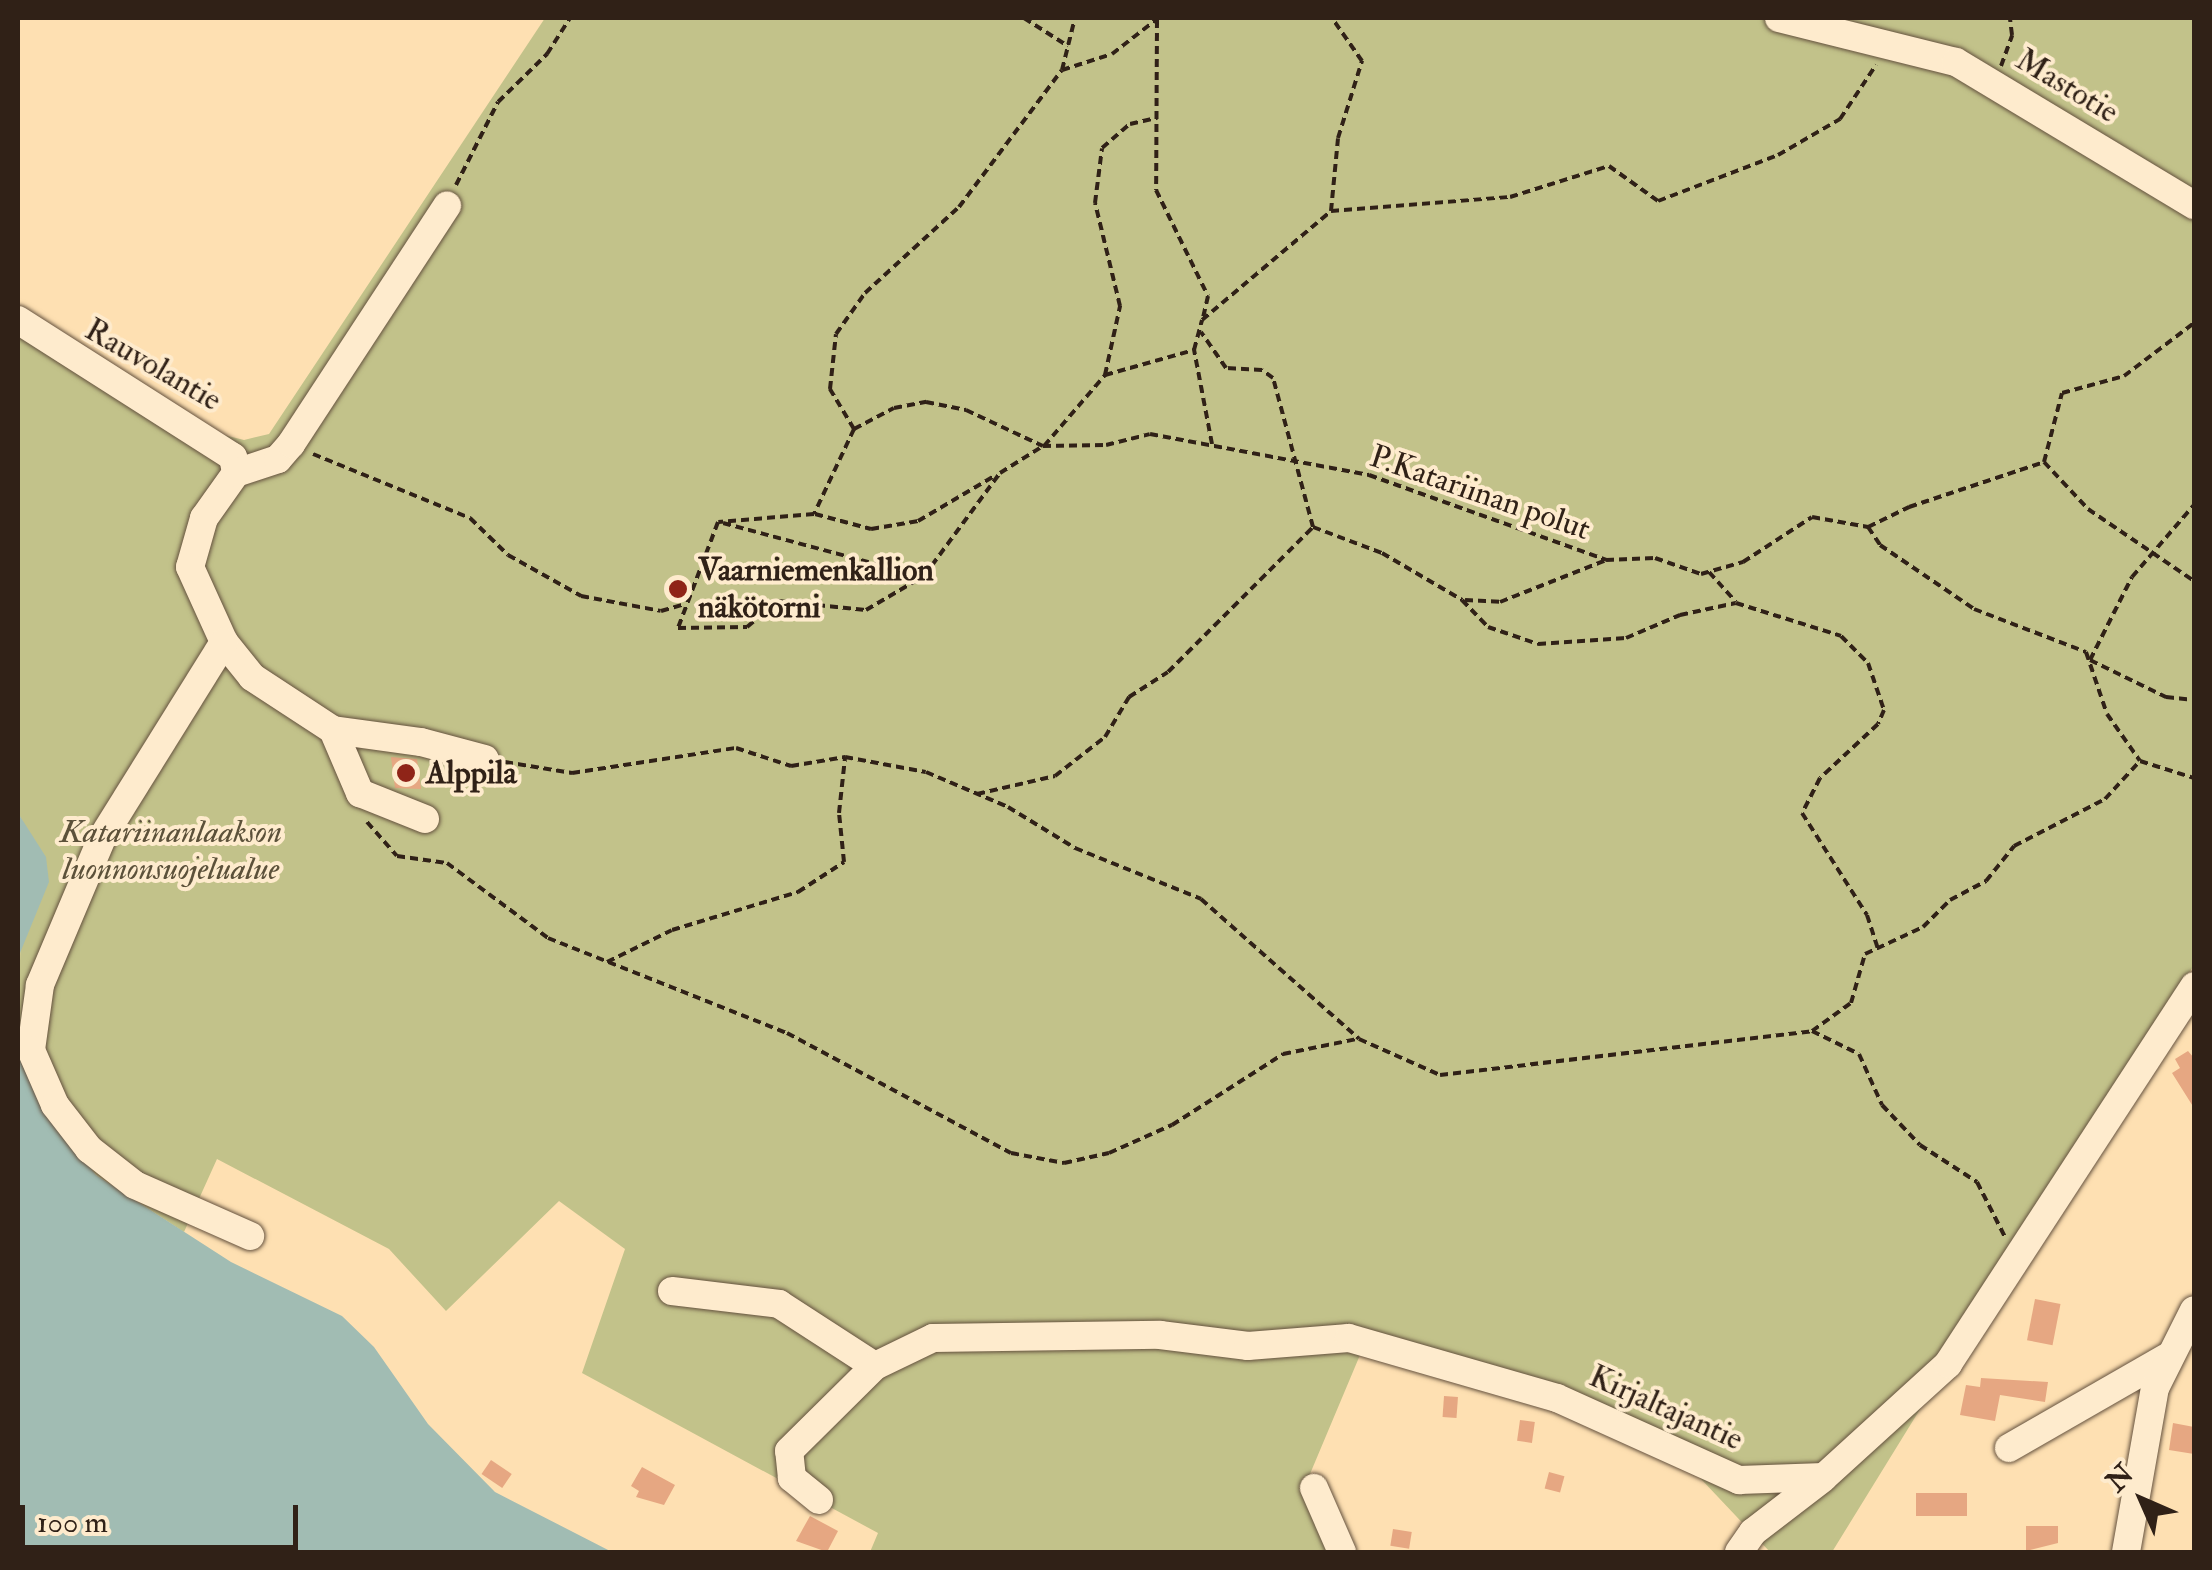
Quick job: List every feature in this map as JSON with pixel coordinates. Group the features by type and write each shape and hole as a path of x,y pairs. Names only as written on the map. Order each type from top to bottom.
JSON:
{"street":[{"name":"Mastotie","path":"1780,18 1956,62 2194,205"},
{"path":"447,206 278,459 236,473 204,518 190,567 224,642 252,677 333,730 421,742 485,760"},
{"name":"Rauvolantie","path":"18,320 148,408 223,446 236,473"},
{"path":"224,642 102,838 40,985 31,1050 55,1105 89,1149 135,1185 250,1236"},
{"path":"333,730 360,793 424,819"},
{"path":"1739,1552 1754,1532 1824,1478 1948,1364 2018,1263 2194,986"},
{"path":"672,1292 778,1304 876,1366"},
{"path":"2126,1552 2148,1425 2167,1357 2194,1310"},
{"name":"Kirjaltajantie","path":"819,1500 792,1478 789,1451 876,1366 933,1338 1146,1335 1248,1346 1348,1338 1558,1398 1738,1480 1824,1478"},
{"path":"2009,1448 2167,1357"},
{"path":"1314,1488 1342,1552"}],"path":[{"path":"447,206 498,102 547,54 570,18"},
{"path":"1024,18 1068,46"},
{"path":"854,430 830,389 836,334 865,292 959,207 1062,70 1075,18"},
{"path":"1062,70 1112,54 1157,18"},
{"path":"1157,18 1156,190 1208,296 1194,350 1212,446"},
{"path":"1331,211 1338,138 1362,61 1332,18"},
{"path":"2001,86 2010,18"},
{"path":"1202,320 1331,211 1510,197 1609,166 1658,201 1778,155 1840,120 1866,90 1884,47"},
{"path":"718,522 814,514 871,529 918,521 1043,446 1105,375 1120,306 1095,203 1102,148 1130,124 1157,118"},
{"path":"2044,462 2062,393 2124,376 2194,324"},
{"path":"1200,330 1226,368 1262,370 1273,378 1313,527"},
{"path":"1105,375 1194,350"},
{"path":"814,514 854,430 894,408 926,402 966,410 1043,446"},
{"name":"P.Katariinan polut","path":"1043,446 1106,445 1150,434 1370,475 1606,560 1655,558 1709,572"},
{"path":"317,456 470,518 508,555 580,596 661,612 682,605"},
{"path":"1736,603 1709,572 1743,562 1812,517 1868,527 1909,507 2044,462"},
{"path":"2044,462 2088,509 2194,580"},
{"path":"718,522 682,605 678,628 747,628 778,601 866,610 924,576 1000,473"},
{"path":"2090,660 2151,551 2194,506"},
{"path":"718,522 924,576"},
{"path":"1313,527 1382,554 1462,600 1488,627 1538,644 1626,638 1680,614 1736,603 1841,636 1868,664 1884,710 1878,724 1820,778 1802,813 1866,914 1878,948"},
{"path":"977,794 1055,776 1105,737 1130,697 1168,672 1313,527"},
{"path":"1868,527 1880,545 1974,609 2086,652 2107,714 2140,761 2194,778"},
{"path":"1462,600 1500,602 1606,560"},
{"path":"2090,660 2166,697 2194,700"},
{"path":"485,760 572,773 736,748 791,766 845,756 926,772 977,794 1075,848 1201,898 1359,1039 1440,1074 1812,1031 1851,1003 1865,954 1923,927 1950,900 1986,880 2014,846 2105,800 2140,761"},
{"path":"608,962 636,953 672,930 798,892 844,862 839,813 845,756"},
{"path":"360,793 368,828 397,856 448,862 548,938 786,1033 1011,1153 1064,1163 1172,1125 1283,1054 1359,1039"},
{"path":"1812,1031 1859,1054 1882,1105 1920,1145 1977,1182 2018,1263"}],"green space":[{"name":"Katariinanlaakson luonnonsuojelualue","path":"545,18 2194,18 2194,965 1832,1552 1770,1552 1667,1443 1368,1336 1302,1493 1333,1552 870,1552 878,1533 582,1373 625,1249 559,1201 446,1311 389,1249 217,1159 184,1232 96,1175 68,1145 18,1055 23,822 18,813 18,307 42,330 224,435 244,440 269,434"}],"water":[{"path":"18,813 46,857 49,882 18,958"},
{"path":"18,1055 41,1105 96,1175 231,1262 342,1316 374,1347 428,1424 495,1492 612,1552 18,1552"}],"building":[{"name":"Alppila","path":"391,757 417,759 421,789 395,788"},
{"path":"2188,1051 2194,1058 2194,1108 2172,1073 2180,1068 2175,1059"},
{"path":"2035,1299 2061,1304 2053,1345 2027,1340"},
{"path":"1981,1378 2048,1382 2045,1402 2000,1395 1995,1421 1960,1415 1966,1385 1980,1387"},
{"path":"1444,1396 1458,1397 1457,1418 1443,1417"},
{"path":"1520,1420 1535,1422 1532,1443 1517,1441"},
{"path":"2173,1423 2194,1427 2194,1454 2169,1450"},
{"path":"491,1460 512,1474 502,1488 481,1474"},
{"path":"642,1467 675,1485 664,1505 636,1497 639,1491 631,1486"},
{"path":"1549,1472 1564,1476 1560,1493 1545,1488"},
{"path":"1916,1493 1967,1493 1967,1516 1916,1516"},
{"path":"810,1516 838,1531 827,1552 796,1541"},
{"path":"2026,1526 2058,1526 2058,1543 2026,1551"},
{"path":"1393,1529 1412,1532 1409,1549 1390,1546"}],"place":[{"name":"Vaarniemenkallion näkötorni","path":"678,589"},
{"name":"Alppila","path":"406,773"}]}
